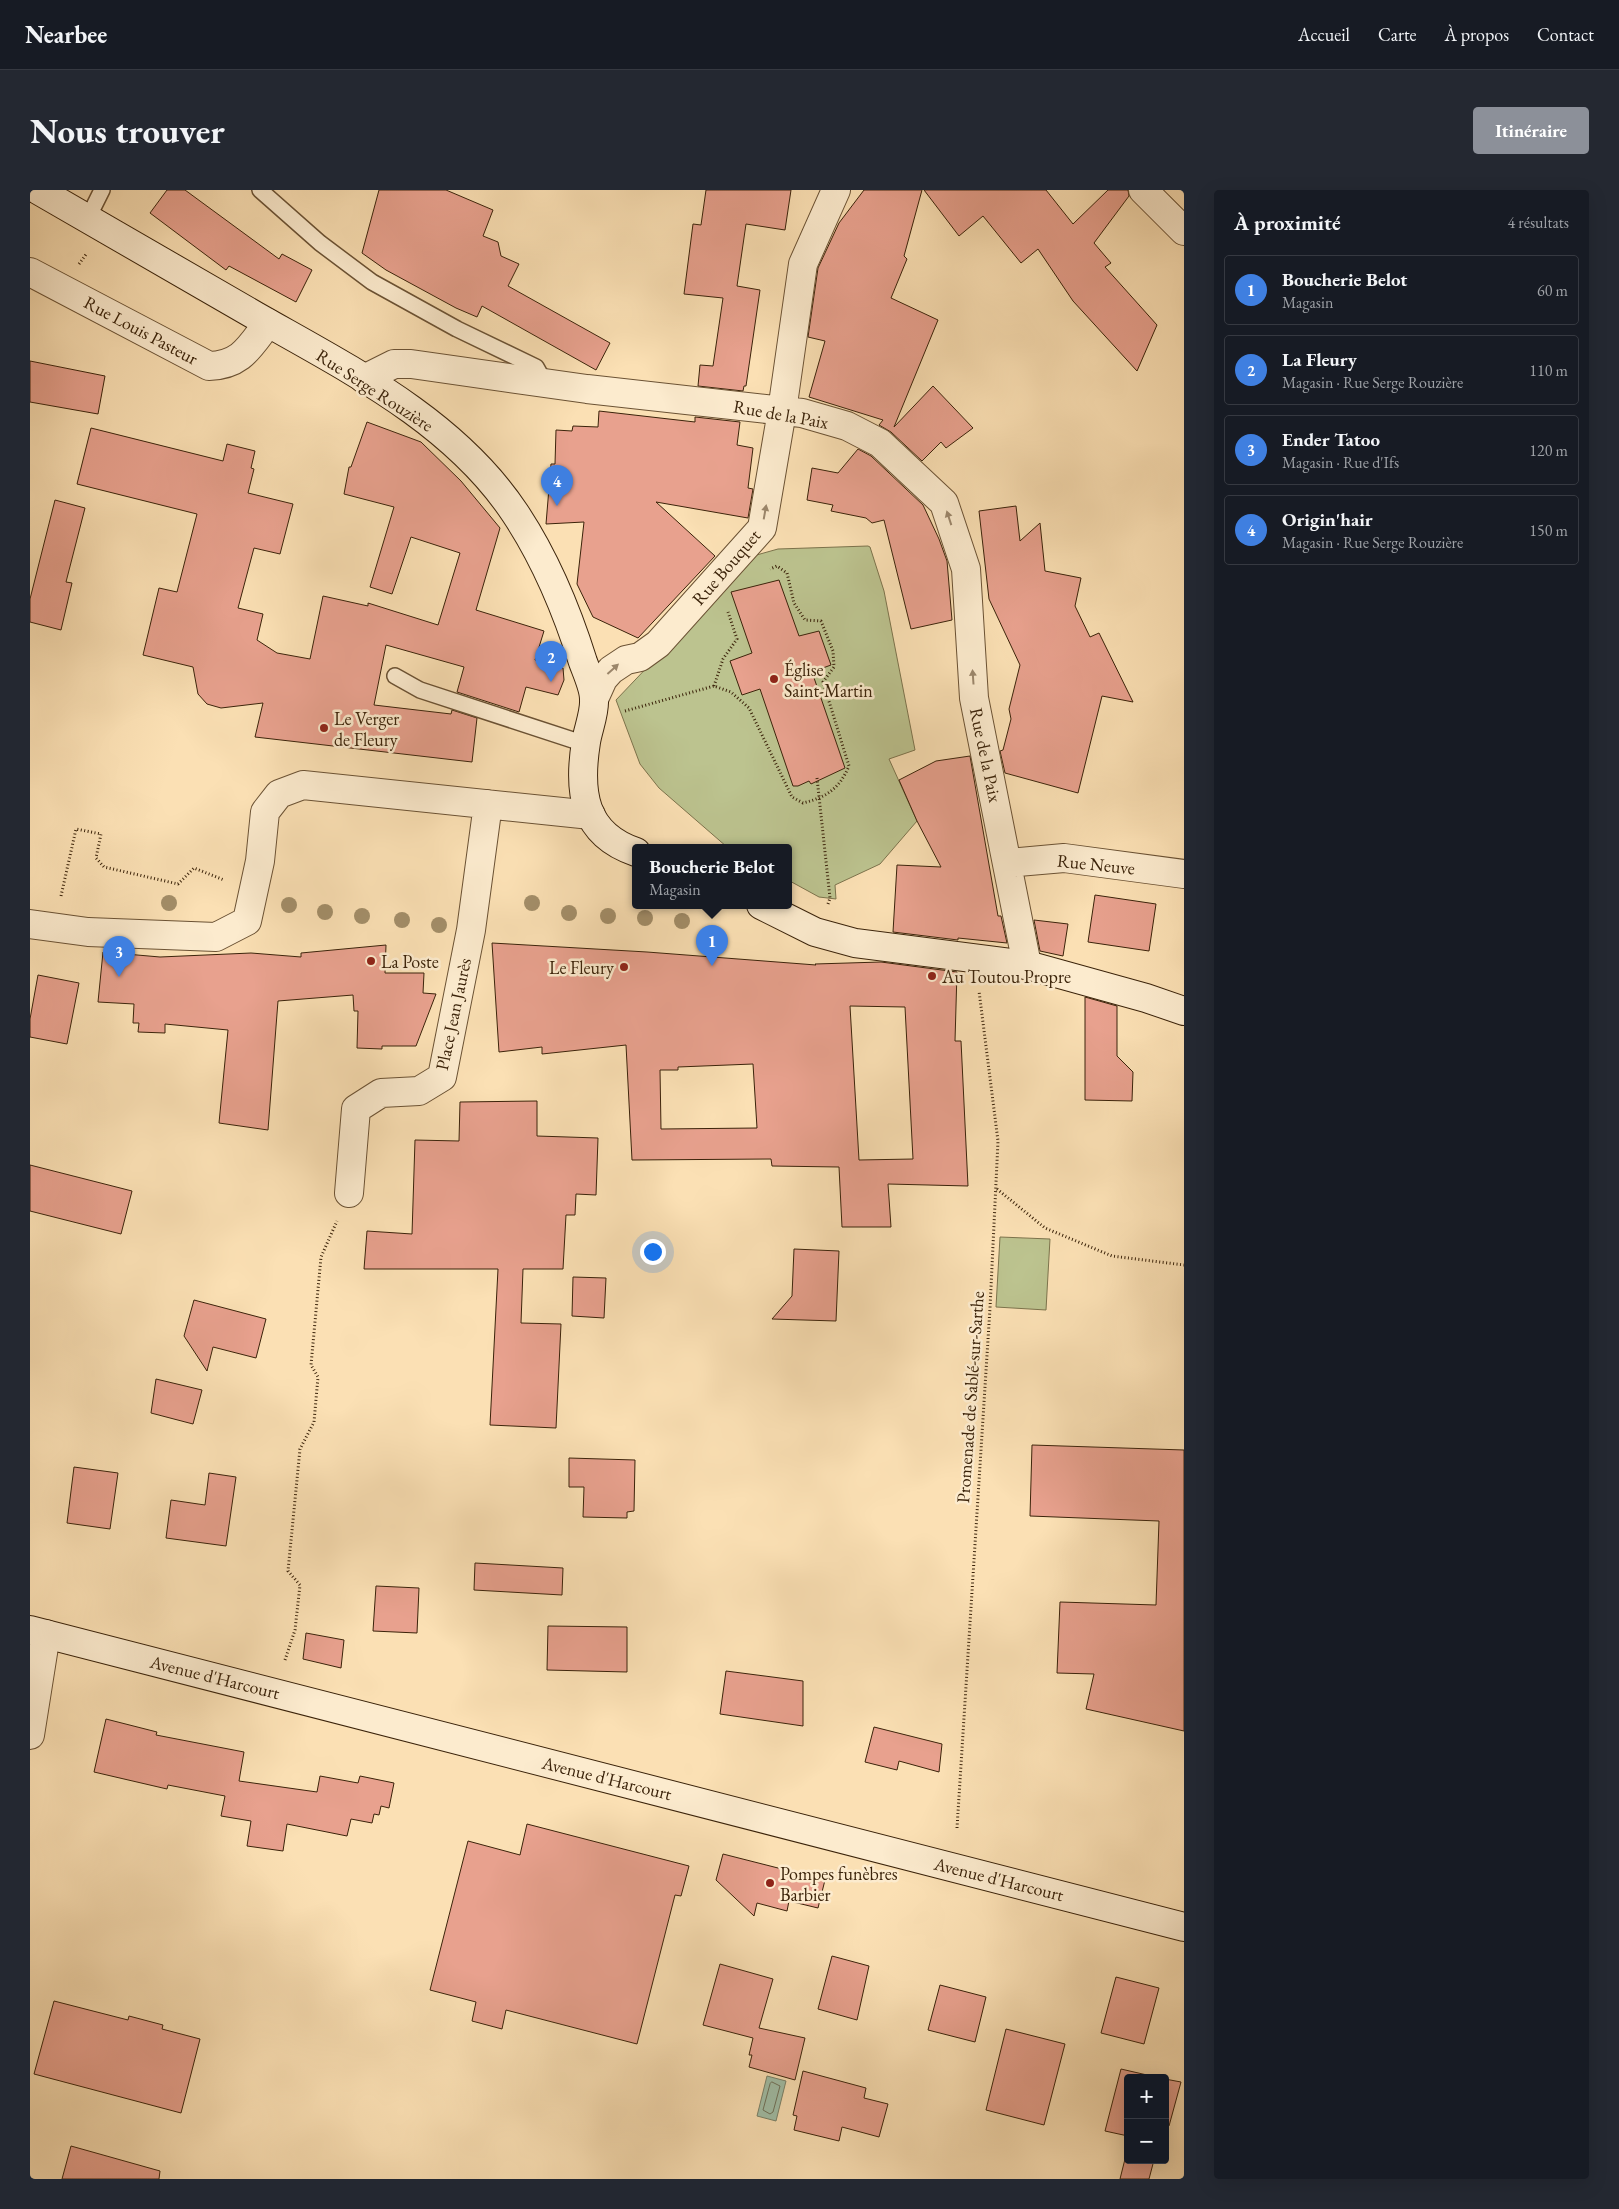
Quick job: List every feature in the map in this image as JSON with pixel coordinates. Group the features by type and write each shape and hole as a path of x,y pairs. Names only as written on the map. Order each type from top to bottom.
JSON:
{"street":[{"name":"Rue Serge Rouzière","path":"38,190 364,378 402,403 467,455 493,483 515,513 531,540 564,610 594,699"},
{"name":"Rue Bouquet","path":"594,699 603,679 611,670 626,660 640,656 658,644 762,528 782,411 803,264 836,190"},
{"path":"1143,190 1184,231"},
{"name":"Rue Louis Pasteur","path":"30,272 209,366 227,364 239,359 268,323"},
{"name":"Rue de la Paix","path":"364,378 394,364 411,364 545,383 802,413 847,426 880,443 944,503 966,569 974,698 1027,965"},
{"path":"594,699 586,744 582,790 598,829 609,840 632,850"},
{"path":"30,924 88,932 216,937 247,921 260,861 265,812 279,794 303,785 591,815"},
{"name":"Place Jean Jaurès","path":"349,1193 356,1109 381,1092 419,1091 442,1077 471,930 488,804"},
{"name":"Rue Neuve","path":"1008,862 1064,858 1184,874"},
{"path":"769,909 815,932 855,943 1027,965 1146,998 1184,1011"},
{"path":"30,1735 38,1632"},
{"name":"Avenue d'Harcourt","path":"38,1632 1184,1927"}],"lane":[{"path":"88,218 102,190"},
{"path":"260,190 320,243 372,282 457,329 536,367 545,383"},
{"path":"395,676 420,690 586,744"}],"path":[{"path":"620,713 714,686 731,692 749,708 792,797 803,803 818,800 842,783 850,766 823,682 834,667 833,651 820,621 805,620 794,603 786,573 777,566 762,571"},
{"path":"714,686 723,659 736,639 726,607"},
{"path":"816,778 830,898 826,912"},
{"path":"60,900 76,829 101,834 96,858 104,867 178,884 194,868 227,882"},
{"name":"Promenade de Sablé-sur-Sarthe","path":"957,1828 998,1141 978,984"},
{"path":"996,1189 1045,1228 1112,1256 1184,1265"},
{"path":"285,1660 294,1630 300,1585 288,1571 300,1449 314,1422 318,1377 311,1365 321,1257 349,1193"}],"shaded area":[{"path":"870,547 884,591 915,750 889,759 917,821 880,864 835,885 836,899 819,897 792,882 792,844 724,844 659,788 640,764 616,700 753,556 778,549"},
{"path":"1000,1237 1050,1239 1046,1310 996,1307"}],"water":[{"path":"767,2076 786,2081 776,2121 757,2116"}],"building":[{"path":"167,190 185,190 279,259 282,254 312,270 296,302 229,266 226,270 150,213"},
{"path":"379,190 446,190 493,210 483,236 498,242 501,256 519,264 508,286 610,343 596,370 482,306 477,317 456,308 386,270 362,253"},
{"path":"706,190 791,190 785,230 746,224 737,286 760,290 746,386 744,386 743,391 698,386 700,365 713,366 723,298 684,294 693,224 701,225"},
{"path":"864,190 922,190 904,256 907,259 891,298 938,320 894,427 933,386 973,428 946,448 941,442 922,461 891,432 879,425 883,420 809,397 825,341 808,337 818,268 839,223"},
{"path":"924,190 1046,190 1073,224 1108,190 1128,190 1129,196 1094,243 1111,263 1105,267 1157,325 1137,371 1073,301 1038,249 1021,263 983,216 959,236"},
{"path":"30,361 105,376 98,414 30,402"},
{"path":"599,411 695,422 695,417 740,422 737,445 753,448 748,488 753,489 748,518 656,502 715,556 638,638 593,617 577,584 584,522 546,524 551,464 555,464 556,430 572,431 573,426 598,427"},
{"path":"367,422 421,442 461,481 500,528 476,610 544,631 535,660 563,668 564,680 558,695 526,687 519,712 457,692 464,667 386,645 374,705 451,714 452,710 477,718 472,762 255,737 263,703 221,708 207,704 198,694 193,667 143,655 159,588 177,592 197,514 77,484 91,428 223,461 227,444 255,451 251,468 254,469 248,493 293,504 280,554 254,548 238,608 263,614 257,640 277,653 310,659 323,596 368,606 368,603 438,625 460,553 411,537 392,594 370,587 394,507 344,494 349,467 351,467"},
{"path":"858,449 871,456 923,505 947,561 952,620 911,629 884,520 872,523 866,518 831,511 833,505 807,500 812,468 838,473"},
{"path":"55,500 85,508 66,582 72,583 61,630 30,622 30,599"},
{"path":"1016,506 1020,541 1040,523 1045,571 1081,578 1075,606 1090,637 1099,633 1133,702 1102,696 1078,793 1005,773 1000,751 1003,750 1011,719 1009,709 1020,665 989,599 979,511"},
{"name":"Église Saint-Martin","path":"779,580 799,636 819,631 831,665 812,672 845,768 811,784 809,781 798,786 793,786 760,689 742,695 730,661 752,653 731,592"},
{"path":"970,756 998,916 1001,916 1007,943 958,938 958,940 893,932 897,865 941,867 917,821 899,780 936,761"},
{"path":"1095,895 1156,904 1149,951 1088,942"},
{"path":"1034,920 1068,924 1063,956 1040,951"},
{"path":"492,943 647,952 816,965 881,962 957,972 955,1041 961,1041 968,1186 888,1184 891,1227 842,1227 839,1167 772,1166 771,1159 632,1160 626,1045 542,1054 542,1047 499,1052","holes":["850,1006 905,1007 913,1159 859,1160","753,1064 757,1128 661,1129 660,1070 678,1070 678,1067"]},
{"path":"386,945 385,973 424,973 423,993 436,994 416,1046 382,1046 382,1049 357,1048 358,1011 354,1011 353,995 278,1001 268,1130 219,1123 228,1030 165,1024 165,1033 138,1032 139,1023 133,1023 134,1004 98,1002 103,952 160,957 251,953 301,957 301,953"},
{"path":"38,975 79,983 67,1044 30,1037 30,1019"},
{"path":"1085,997 1117,1006 1117,1056 1133,1072 1132,1101 1085,1100"},
{"path":"537,1101 537,1136 598,1138 596,1195 576,1194 575,1215 566,1215 563,1269 523,1269 521,1323 561,1324 556,1428 490,1425 498,1269 364,1269 367,1231 412,1234 415,1140 459,1141 460,1102"},
{"path":"30,1165 132,1191 121,1234 30,1211"},
{"path":"794,1249 839,1251 836,1321 772,1319 792,1296"},
{"path":"573,1277 606,1278 604,1318 572,1316"},
{"path":"194,1300 266,1319 256,1358 213,1347 207,1371 184,1336"},
{"path":"156,1379 202,1390 193,1424 151,1413"},
{"path":"1032,1445 1184,1450 1184,1731 1086,1709 1094,1674 1057,1673 1060,1602 1156,1605 1159,1521 1030,1516"},
{"path":"569,1458 635,1460 634,1511 627,1512 627,1518 583,1517 584,1487 569,1487"},
{"path":"74,1467 118,1473 110,1529 67,1523"},
{"path":"209,1473 236,1477 226,1546 166,1538 171,1500 205,1505"},
{"path":"475,1563 563,1568 562,1595 474,1590"},
{"path":"376,1586 419,1588 417,1633 373,1631"},
{"path":"548,1626 627,1627 627,1672 547,1670"},
{"path":"306,1633 344,1640 341,1668 303,1659"},
{"path":"726,1671 803,1681 803,1726 720,1714"},
{"path":"106,1719 157,1732 156,1735 244,1752 239,1781 317,1792 320,1776 358,1783 360,1776 394,1783 389,1808 381,1806 379,1815 374,1814 372,1823 351,1819 347,1836 287,1824 283,1851 247,1846 251,1821 221,1816 225,1796 168,1785 167,1789 94,1772"},
{"path":"874,1727 942,1744 939,1772 899,1761 897,1770 865,1762"},
{"path":"527,1824 689,1866 681,1896 675,1895 637,2044 506,2010 502,2029 472,2021 476,2002 430,1990 468,1841 520,1855"},
{"path":"723,1854 825,1880 818,1908 789,1901 787,1911 757,1903 754,1916 716,1880"},
{"path":"832,1956 869,1966 857,2020 818,2009"},
{"path":"720,1964 773,1979 759,2028 805,2038 795,2080 749,2067 752,2055 749,2055 753,2038 703,2025"},
{"path":"1116,1977 1159,1988 1144,2044 1101,2033"},
{"path":"940,1985 986,1997 975,2042 928,2030"},
{"path":"54,2001 128,2020 129,2016 163,2025 162,2029 200,2039 181,2113 34,2074"},
{"path":"1006,2029 1065,2044 1044,2125 986,2110"},
{"path":"1121,2069 1143,2074 1124,2074 1124,2135 1105,2131"},
{"path":"803,2071 866,2088 864,2098 888,2104 879,2137 842,2127 839,2141 794,2130 797,2116 793,2115"},
{"path":"1169,2080 1181,2082 1169,2126"},
{"path":"71,2146 160,2171 159,2179 62,2179"},
{"path":"1124,2163 1153,2164 1149,2179 1120,2179"}],"place":[{"name":"Origin'hair","path":"557,506"},
{"name":"Église Saint-Martin","path":"774,679"},
{"name":"La Fleury","path":"551,682"},
{"name":"Le Verger de Fleury","path":"324,728"},
{"name":"La Poste","path":"371,961"},
{"name":"Boucherie Belot","path":"712,966"},
{"name":"Le Fleury","path":"624,967"},
{"name":"Au Toutou Propre","path":"932,976"},
{"name":"Ender Tatoo","path":"119,977"},
{"name":"Pompes funèbres Barbier","path":"770,1883"}]}
